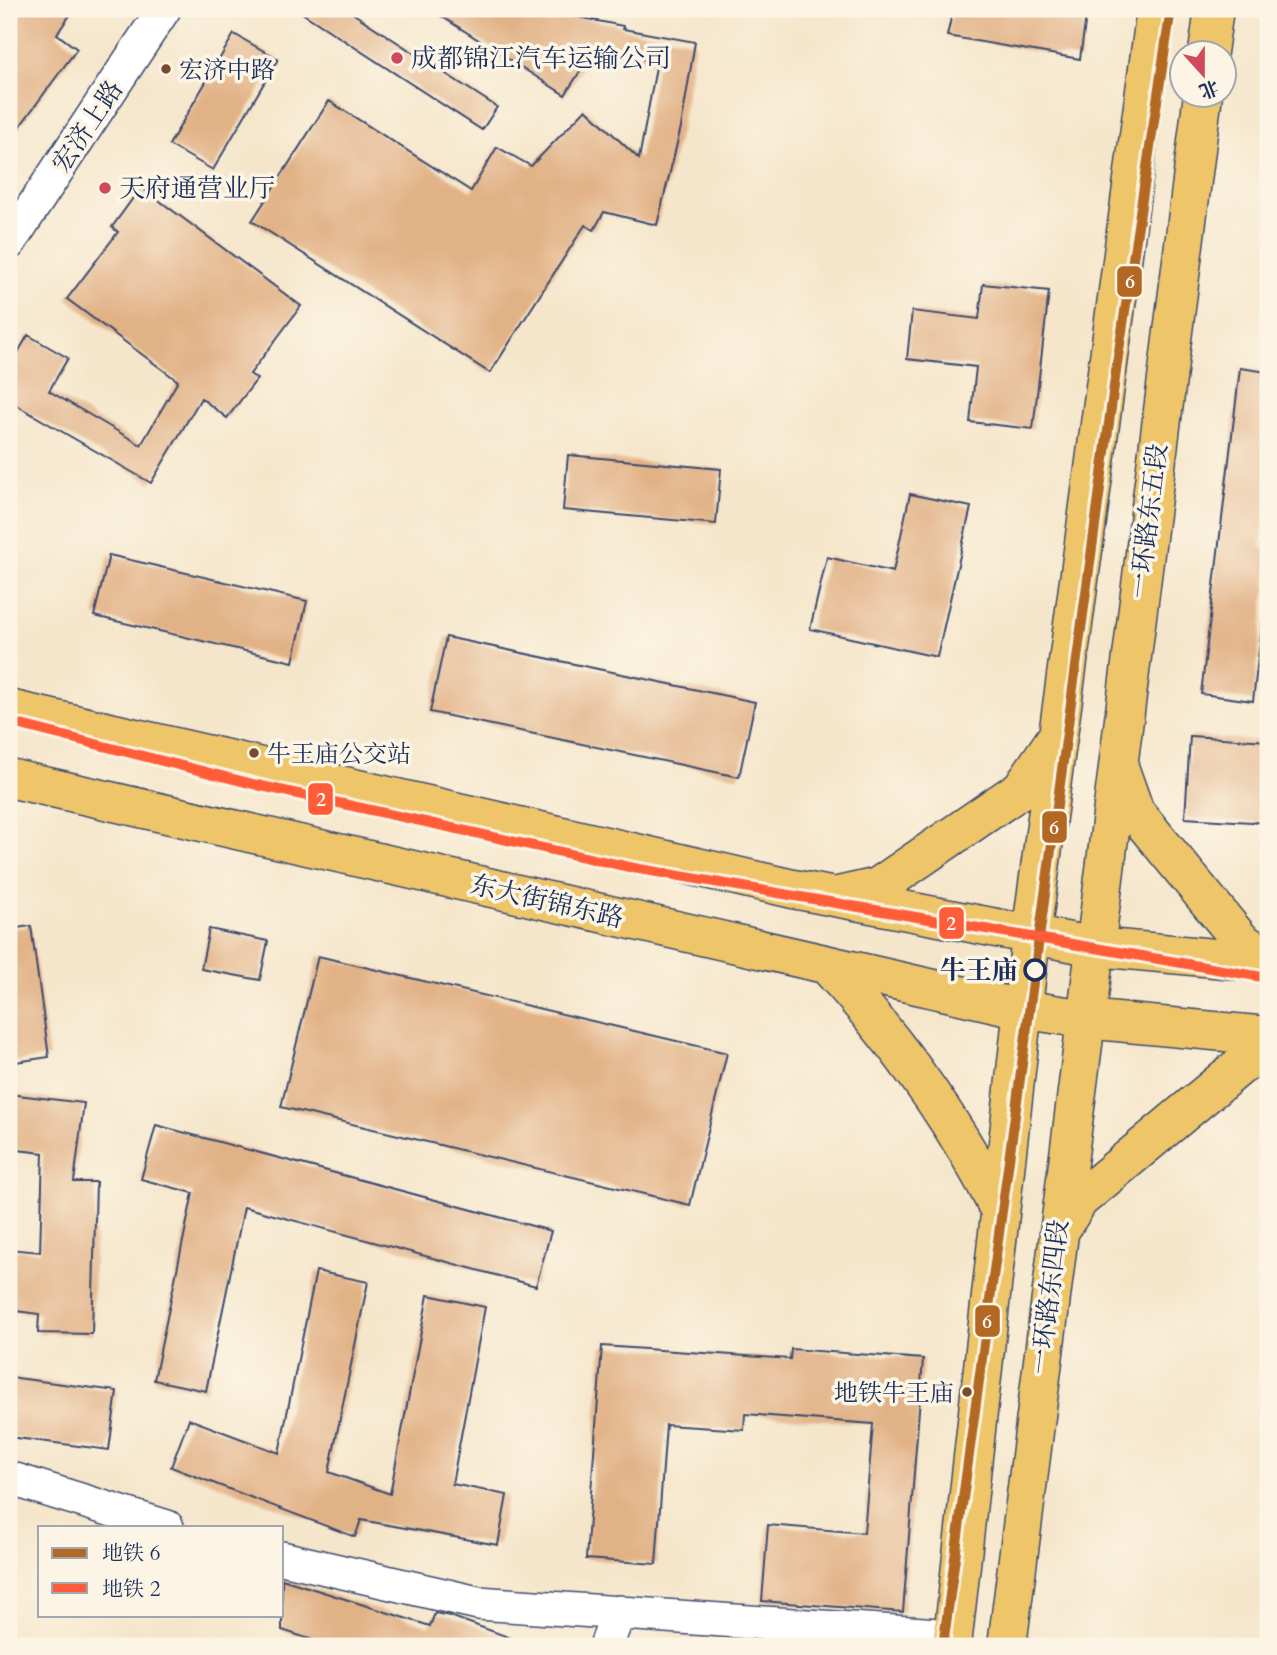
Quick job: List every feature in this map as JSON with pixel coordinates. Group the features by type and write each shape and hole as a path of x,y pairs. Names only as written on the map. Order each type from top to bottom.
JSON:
{"main road":[{"path":"952,1641 1031,936 1156,9"},
{"path":"1210,38 1214,9"},
{"name":"一环路东五段","path":"1096,947 1201,108"},
{"path":"9,709 835,897 1096,947 1268,960"},
{"path":"835,897 878,887 1021,789 1058,737"},
{"path":"1118,765 1135,812 1242,942 1268,960"},
{"name":"东大街锦东路","path":"9,778 1022,1009 1085,1019 1268,1036"},
{"name":"一环路东四段","path":"1007,1646 1056,1237 1096,947"},
{"path":"827,965 881,1024 976,1162 1000,1211"},
{"path":"1056,1237 1079,1200 1240,1066 1268,1049"}],"street":[{"name":"宏济上路","path":"9,243 164,9"},
{"path":"9,1478 164,1526"},
{"path":"284,1558 478,1603 619,1612 952,1641"},
{"path":"606,1646 619,1612"}],"building":[{"path":"9,9 74,9 57,34 77,49 9,141"},
{"name":"成都锦江汽车运输公司","path":"296,9 346,9 497,107 482,130"},
{"path":"430,9 564,9 563,14 623,26 623,29 695,42 681,127 657,225 604,212 594,230 585,225 490,373 252,221 329,101 471,191 497,147 531,166 586,109 639,159 657,62 594,49 565,95"},
{"path":"953,9 1087,9 1080,59 947,36"},
{"path":"234,34 278,59 213,170 169,145"},
{"path":"141,187 301,306 250,374 257,379 227,418 201,398 151,483 9,401 9,368 28,335 68,358 49,391 141,445 178,381 67,299 118,232 112,227"},
{"path":"983,284 1049,291 1033,429 970,422 976,367 907,359 912,311 979,319"},
{"path":"1240,368 1268,372 1268,490 1261,547 1268,548 1268,574 1253,701 1201,694"},
{"path":"568,455 721,469 716,524 563,510"},
{"path":"910,494 971,507 937,657 810,629 827,557 893,572"},
{"path":"109,555 307,601 293,662 94,616"},
{"path":"446,637 755,702 739,777 430,712"},
{"path":"1190,736 1268,741 1268,823 1185,818"},
{"path":"31,926 49,1057 9,1063 9,929"},
{"path":"209,929 268,941 260,980 201,969"},
{"path":"318,956 727,1053 690,1205 281,1107"},
{"path":"9,1094 84,1103 74,1182 96,1182 92,1334 38,1333 39,1314 9,1310 9,1249 40,1252 43,1153 9,1149"},
{"path":"156,1125 551,1231 536,1286 244,1207 206,1391 154,1380 193,1193 141,1179"},
{"path":"316,1271 368,1282 329,1472 390,1494 428,1295 485,1307 452,1484 507,1495 498,1545 361,1520 355,1537 171,1467 189,1419 279,1453"},
{"path":"602,1346 790,1359 791,1349 923,1359 903,1612 762,1601 768,1525 864,1533 873,1424 745,1414 744,1430 666,1425 656,1564 586,1559"},
{"path":"9,1377 117,1391 109,1450 9,1437"},
{"path":"284,1580 430,1626 435,1613 450,1616 525,1643 525,1646 331,1646 282,1630"}],"metro line":[{"name":"6","path":"943,1646 1117,364 1171,9"},
{"name":"2","path":"9,722 257,785 634,868 1268,978"}],"place":[{"name":"成都锦江汽车运输公司","path":"397,58"},
{"name":"宏济中路","path":"166,69"},
{"name":"天府通营业厅","path":"105,188"},
{"name":"牛王庙公交站","path":"254,753"},
{"name":"牛王庙","path":"1035,970"},
{"name":"地铁牛王庙","path":"967,1392"}]}
